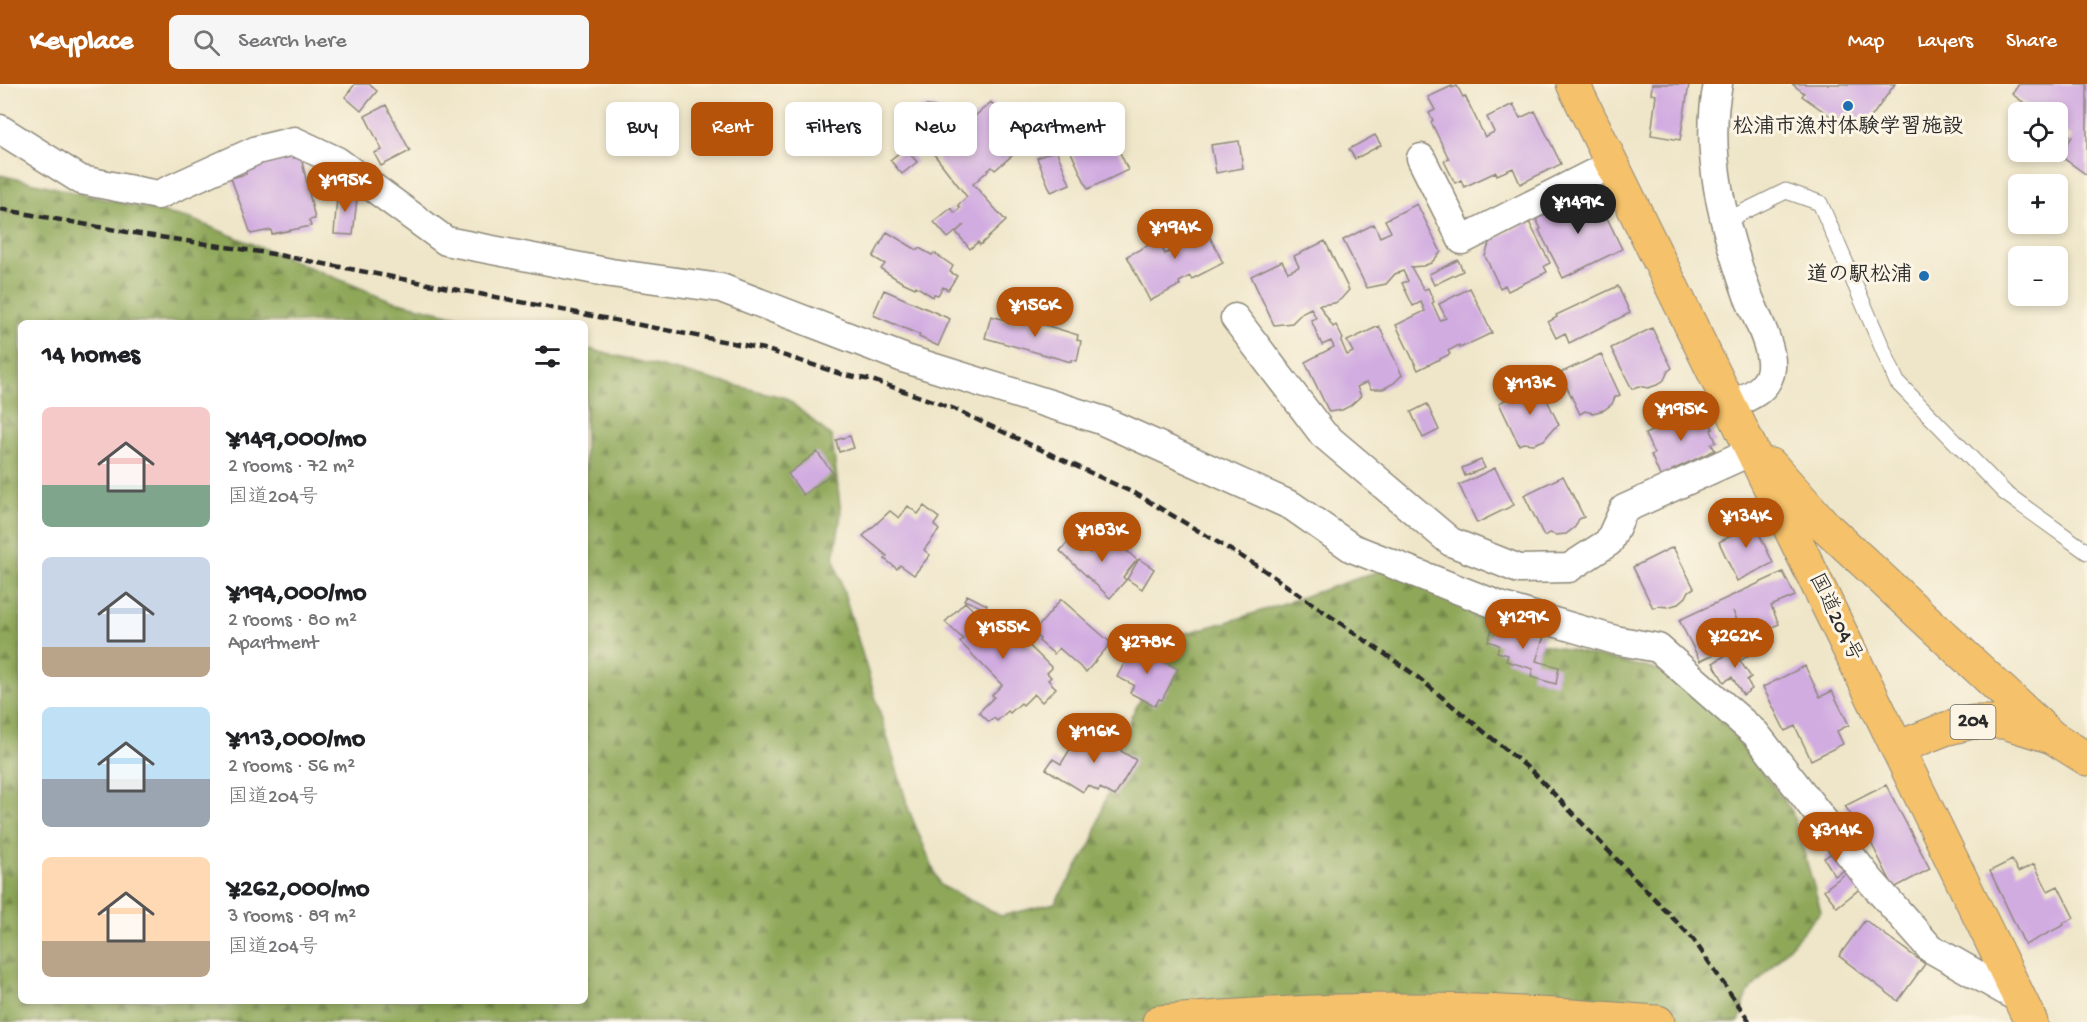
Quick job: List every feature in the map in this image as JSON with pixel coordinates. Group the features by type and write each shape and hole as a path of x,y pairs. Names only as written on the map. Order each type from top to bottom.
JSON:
{"highway":[{"name":"国道204号","path":"1573,84 2026,1011"},
{"path":"1748,442 1826,526 2052,737"},
{"name":"204","path":"1897,748 1945,729 1973,722 2004,722 2052,737 2087,759"},
{"path":"1159,1022 1241,1015 1407,1010 1538,1013 1658,1022"}],"street":[{"path":"1718,84 1713,108 1713,159 1725,221 1746,290 1768,348 1771,368 1765,385 1750,396 1729,405"},
{"path":"0,129 81,180 158,195 257,150 294,141 337,161 446,241 611,273 720,288 906,359 1101,420 1292,506 1352,548 1500,606 1615,640 1658,648 1756,734 1869,879 1930,948 2026,1011"},
{"path":"1421,158 1462,240 1612,164"},
{"path":"1235,318 1323,434 1451,542 1519,570 1569,568 1609,542 1624,509 1748,442"}],"lane":[{"path":"1725,221 1786,191 1820,203 1897,382 2006,493 2087,552"}],"green space":[{"path":"0,175 191,219 390,300 474,320 18,320 18,1004 588,1004 588,349 786,398 832,437 841,514 834,559 909,810 940,885 1001,916 1055,903 1092,843 1130,719 1175,636 1237,619 1385,569 1543,644 1689,677 1792,811 1821,911 1747,994 1739,1022 0,1022"}],"building":[{"path":"355,84 369,84 377,91 361,111 345,97"},
{"path":"1652,84 1689,84 1680,140 1651,135 1656,95 1651,94"},
{"name":"松浦市漁村体験学習施設","path":"1792,84 1895,84 1860,133 1835,115 1833,118 1802,96 1804,93"},
{"path":"2019,84 2087,84 2087,175 2068,161 2068,143 2072,137 2068,134 2068,102 2023,102 2012,94"},
{"path":"1452,86 1452,88 1457,86 1463,97 1465,96 1485,137 1494,132 1487,117 1513,104 1520,118 1535,111 1561,164 1520,184 1513,168 1497,175 1496,172 1464,187 1461,180 1455,183 1444,161 1449,159 1431,122 1433,120 1429,113 1435,110 1428,97"},
{"path":"989,104 989,156 1012,156 995,170 992,167 973,184 1006,221 980,245 978,242 970,249 956,232 964,225 948,238 934,222 951,208 955,213 960,208 958,205 967,197 935,156 977,156 977,114"},
{"path":"386,105 410,151 381,166 374,153 382,150 365,116"},
{"path":"1375,135 1381,145 1355,159 1349,149"},
{"path":"1239,141 1243,168 1216,173 1211,145"},
{"path":"292,150 293,158 301,157 315,219 309,220 311,226 272,234 271,230 251,234 231,178 246,174 246,170 254,168 252,158"},
{"path":"895,156 912,156 917,162 902,174 890,160"},
{"path":"1058,156 1070,184 1051,192 1037,158"},
{"path":"1073,156 1122,156 1128,170 1088,189"},
{"path":"318,171 334,183 327,193 310,181"},
{"path":"338,185 357,198 353,235 334,234"},
{"path":"1585,195 1589,202 1597,197 1622,249 1563,278 1539,230 1541,229 1536,219"},
{"path":"1417,204 1441,252 1431,263 1411,267 1424,290 1428,288 1440,320 1446,318 1439,304 1470,288 1492,333 1460,348 1459,345 1448,351 1450,354 1418,370 1396,325 1425,311 1421,302 1413,306 1402,283 1408,281 1403,271 1395,274 1386,284 1367,288 1343,240 1374,224 1380,237 1391,232 1385,220"},
{"path":"1201,219 1223,263 1192,279 1190,276 1179,282 1180,285 1150,301 1127,256 1158,240 1165,254 1177,248 1170,234"},
{"path":"1529,222 1550,263 1544,266 1547,272 1508,291 1505,285 1500,288 1485,256 1490,241"},
{"path":"887,232 917,250 919,248 932,255 934,253 953,266 950,272 957,276 948,290 943,287 938,295 934,294 933,297 881,269 885,264 873,257"},
{"path":"1325,241 1349,290 1335,303 1319,305 1333,327 1336,325 1347,355 1353,352 1347,341 1379,326 1402,375 1383,389 1371,389 1367,382 1357,387 1361,396 1350,406 1329,412 1305,362 1334,347 1331,341 1322,345 1311,320 1316,318 1311,308 1303,312 1292,323 1274,325 1251,276 1282,261 1288,272 1299,267 1294,256"},
{"path":"1458,260 1463,271 1434,285 1429,274"},
{"path":"1618,286 1630,313 1569,343 1565,333 1556,338 1548,322 1557,317 1556,315"},
{"path":"884,290 950,319 938,346 919,337 920,335 873,315"},
{"path":"991,316 1020,324 1022,318 1078,335 1077,340 1081,341 1077,361 1071,360 1071,362 985,338"},
{"path":"1652,328 1672,368 1664,380 1657,385 1648,388 1638,386 1632,389 1611,348"},
{"path":"1601,354 1620,395 1615,397 1612,404 1604,410 1593,413 1585,411 1580,414 1560,373"},
{"path":"1539,383 1559,425 1544,440 1534,444 1519,445 1499,403"},
{"path":"1427,404 1439,430 1423,438 1411,412"},
{"path":"1701,407 1713,429 1711,430 1716,442 1711,444 1715,450 1672,470 1673,472 1661,478 1645,434"},
{"path":"850,436 854,448 839,452 836,440"},
{"path":"817,452 833,473 803,495 788,474"},
{"path":"1481,460 1485,468 1465,476 1462,468"},
{"path":"1495,468 1514,505 1477,523 1459,485"},
{"path":"1563,476 1584,517 1579,519 1575,527 1566,534 1550,533 1544,536 1524,495"},
{"path":"908,506 918,514 924,506 939,518 934,525 939,530 924,550 930,555 914,575 900,565 897,569 885,559 887,556 863,536 890,511 899,518"},
{"path":"1749,512 1773,563 1737,581 1719,542 1737,533 1731,521"},
{"path":"1108,534 1137,560 1123,577 1126,580 1110,598 1060,551 1072,537 1090,553"},
{"path":"1673,547 1694,588 1678,604 1653,608 1633,567"},
{"path":"1139,559 1154,569 1142,589 1127,579"},
{"path":"1783,572 1795,596 1771,606 1779,624 1763,631 1764,634 1768,632 1774,642 1752,653 1747,643 1753,640 1747,642 1733,611 1738,624 1731,628 1733,633 1716,640 1721,651 1700,661 1679,620"},
{"path":"967,595 987,605 985,609 964,600"},
{"path":"1061,599 1111,643 1086,672 1059,648 1054,654 1033,633"},
{"path":"965,602 982,619 974,629 993,610 1052,668 1047,673 1051,677 1048,680 1056,688 1042,702 1034,694 1023,705 1021,703 1010,713 1008,711 997,721 994,718 989,722 979,712 1002,685 960,642 963,639 945,622"},
{"path":"1495,621 1544,636 1536,661 1559,667 1556,684 1531,677 1533,669 1506,661 1508,655 1497,652 1499,645 1488,641"},
{"path":"1134,645 1178,669 1162,700 1159,699 1155,706 1130,693 1134,685 1117,677"},
{"path":"1742,645 1749,655 1740,661 1751,677 1747,680 1752,689 1743,695 1732,677 1724,682 1713,663"},
{"path":"1805,666 1820,697 1832,691 1849,725 1837,731 1843,744 1811,760 1795,726 1785,731 1763,687"},
{"path":"1095,715 1112,725 1106,735 1089,725"},
{"path":"1083,728 1097,737 1099,735 1136,760 1115,796 1088,785 1083,792 1046,769 1053,759 1061,764"},
{"path":"1886,785 1930,869 1894,888 1859,819 1855,821 1845,806"},
{"path":"1835,851 1848,868 1835,876 1824,858"},
{"path":"2012,860 2018,872 2034,864 2048,891 2058,886 2074,918 2025,945 1990,871"},
{"path":"1850,870 1862,887 1837,907 1824,890"},
{"path":"1865,920 1925,964 1898,1001 1839,956"}],"railway":[{"path":"0,209 127,232 273,254 764,349 844,375 872,380 952,408 1138,495 1261,568 1415,675 1533,772 1693,939 1750,1022"}],"place":[{"name":"松浦市漁村体験学習施設","path":"1848,106"},
{"name":"道の駅松浦","path":"1924,276"}]}
